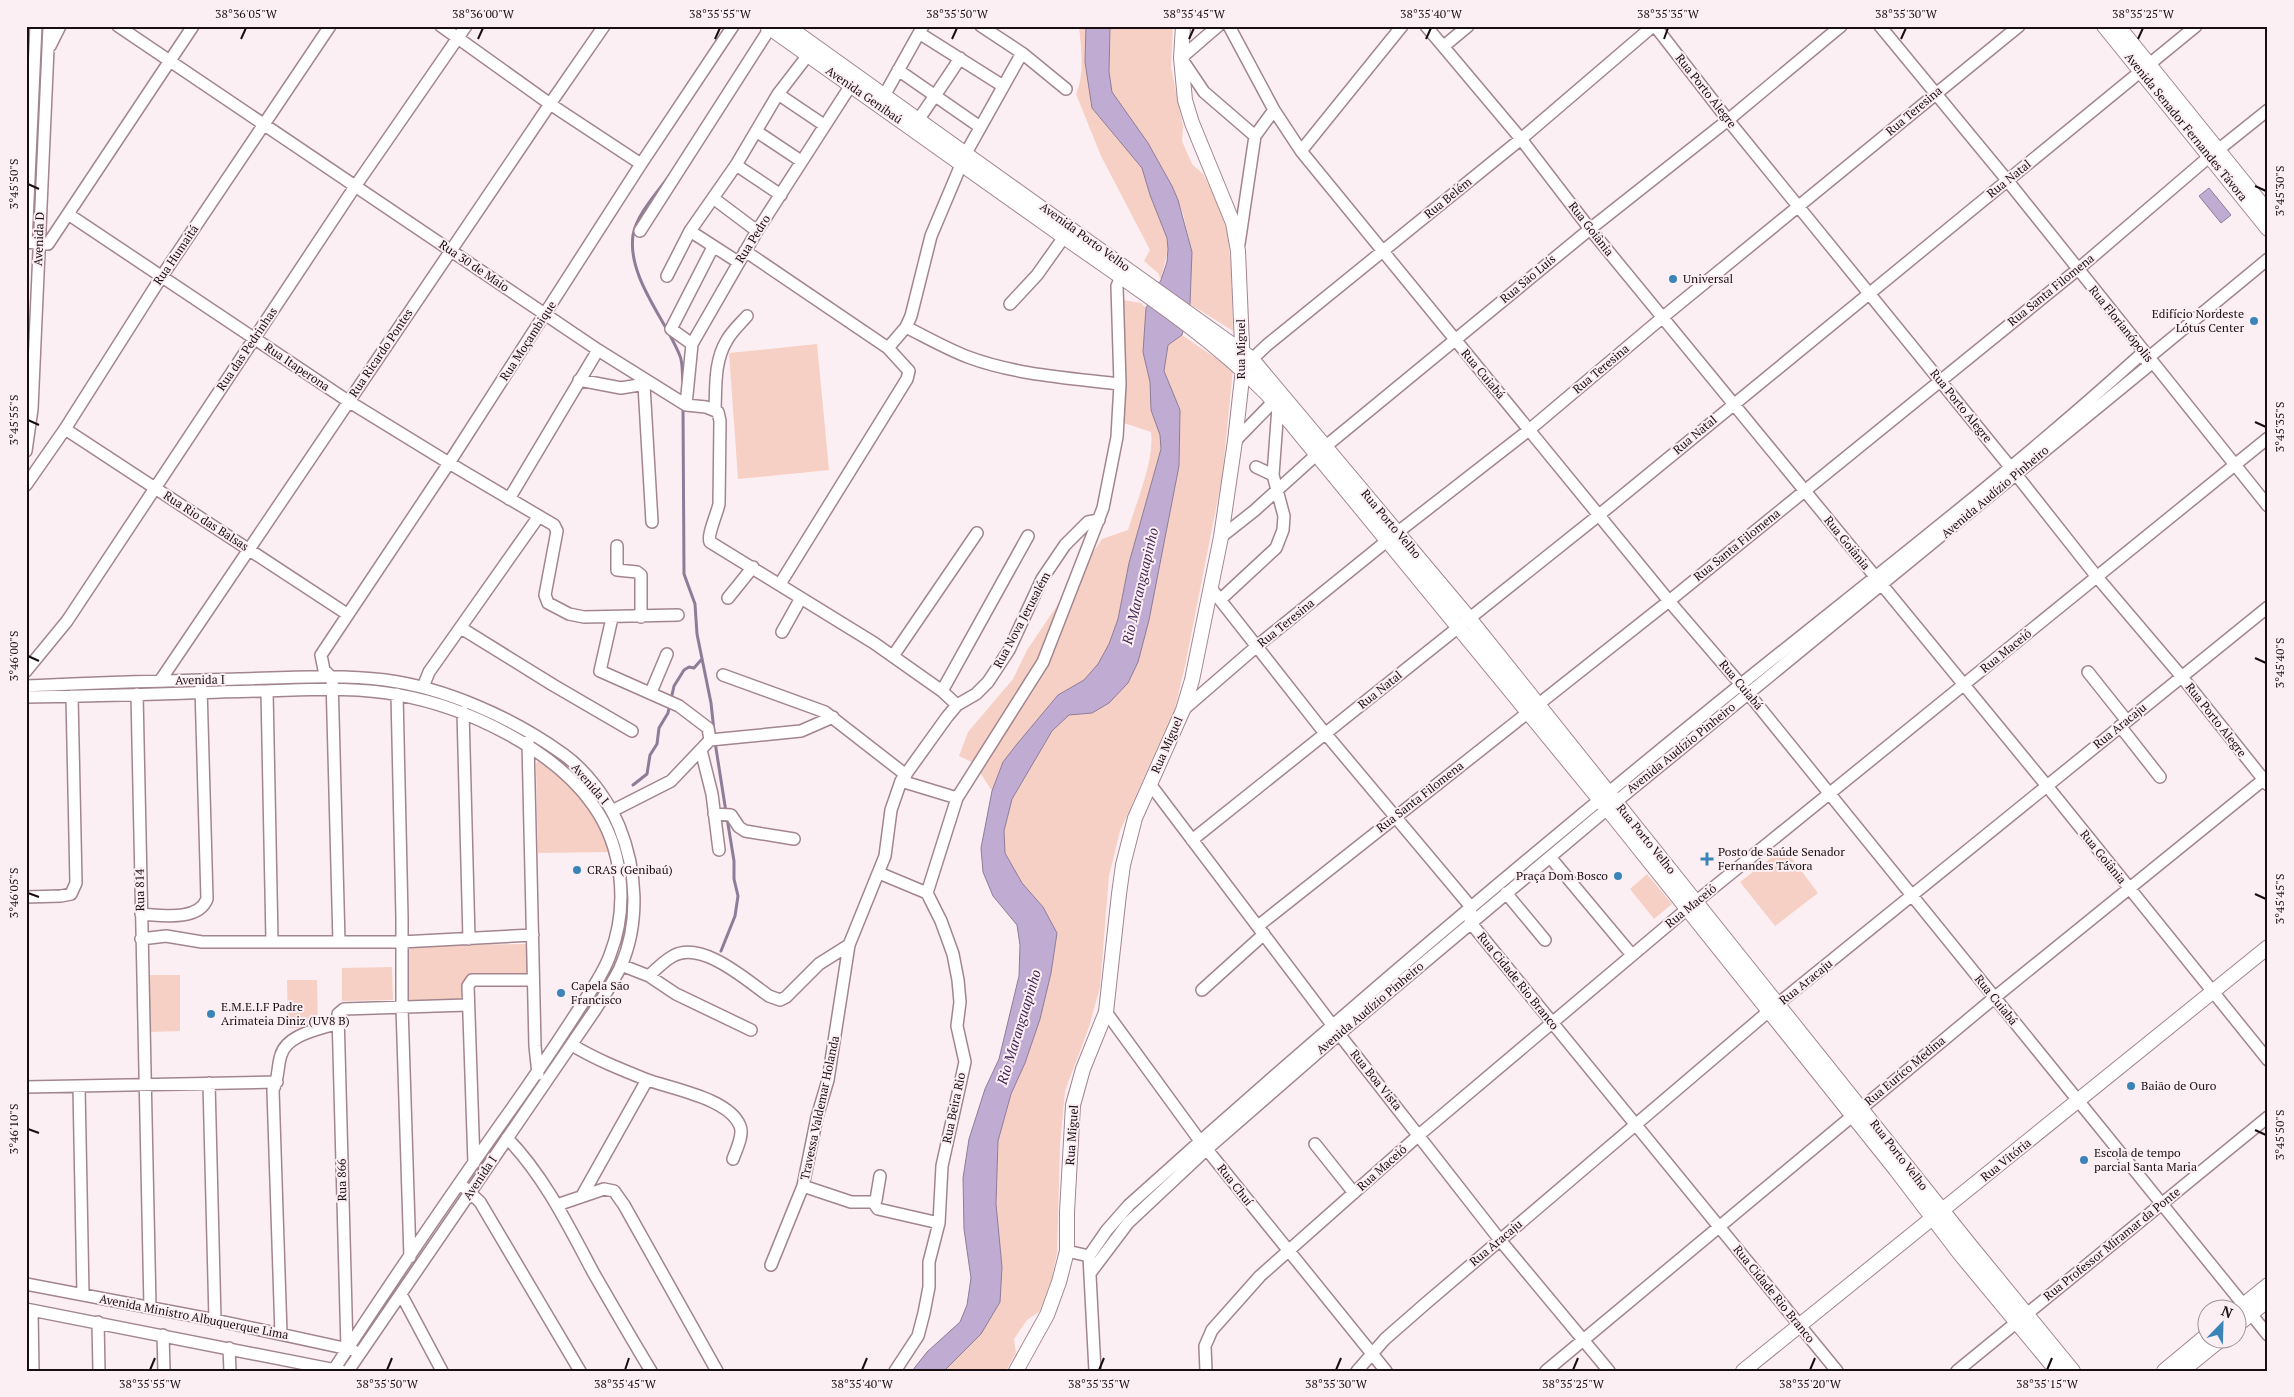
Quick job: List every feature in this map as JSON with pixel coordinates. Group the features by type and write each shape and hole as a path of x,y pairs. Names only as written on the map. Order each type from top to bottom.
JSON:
{"main road":[{"name":"Avenida Genibaú","path":"787,26 882,100 964,158"},
{"path":"1183,26 1181,58 1184,90 1192,123 1233,223 1238,251"},
{"name":"Avenida Senador Fernandes Távora","path":"2104,26 2145,68 2214,153 2268,212"},
{"name":"Avenida Senador Fernandes Távora","path":"2118,26 2145,68"},
{"name":"Avenida Genibaú","path":"768,27 851,85 919,119 964,158"},
{"name":"Avenida Senador Fernandes Távora","path":"2214,153 2268,229"},
{"name":"Avenida Porto Velho","path":"964,158 1064,237 1121,277 1152,293"},
{"name":"Avenida Porto Velho","path":"964,158 1200,327"},
{"name":"Rua Miguel","path":"1016,1371 1048,1315 1067,1251 1067,1212 1073,1105 1083,1069 1106,1012 1123,865 1135,818 1183,710 1192,680 1221,537 1245,360 1238,251"},
{"name":"Rua Porto Velho","path":"1200,327 1245,360 1322,449 1534,709 1857,1111 1965,1249 2022,1318 2074,1371"},
{"name":"Rua Porto Velho","path":"1245,360 1276,404 1322,449"},
{"name":"Rua Vitória","path":"1743,1371 2079,1102 2268,947"},
{"path":"2246,1308 2268,1286"},
{"path":"2246,1309 2268,1300"},
{"name":"Rua Porto Velho","path":"2022,1318 2057,1371"},
{"path":"2164,1371 2196,1344"},
{"path":"2182,1371 2208,1350"}],"street":[{"name":"Avenida D","path":"26,243 36,26"},
{"name":"Avenida D","path":"27,445 32,409 39,243 32,143 48,49 49,26"},
{"path":"48,49 60,26"},
{"name":"Rua 30 de Maio","path":"118,26 262,126 546,314 648,384 686,405 715,410"},
{"path":"26,243 48,244 193,26"},
{"name":"Rua Humaitá","path":"26,485 65,429 162,276 330,26"},
{"path":"441,26 550,104 641,164"},
{"name":"Rua das Pedrinhas","path":"26,671 67,620 354,188 466,26"},
{"name":"Rua Ricardo Pontes","path":"160,681 450,250 604,26"},
{"name":"Rua Moçambique","path":"308,677 347,614 449,464 641,164 733,26"},
{"path":"981,26 1022,54 1066,89"},
{"path":"1218,26 1181,58 1204,92 1255,136"},
{"name":"Rua Cuiabá","path":"1229,26 1274,110 1301,151 1669,601 1829,793 2161,1204 2236,1300"},
{"path":"1301,151 1402,26"},
{"name":"Rua Goiânia","path":"1426,26 1521,139 1590,229 2047,786 2212,993 2268,1060"},
{"path":"1444,46 1468,26"},
{"name":"Rua Porto Alegre","path":"1654,26 2097,577 2266,780"},
{"name":"Rua Belém","path":"1245,360 1521,139 1654,26"},
{"name":"Rua São Luís","path":"1221,537 1254,511 1278,487 1322,449 1841,26"},
{"name":"Rua Florianópolis","path":"1880,26 1934,94 2007,180 2077,270 2268,506"},
{"name":"Rua Teresina","path":"1183,710 1257,646 1393,536 1529,430 1662,317 2019,26"},
{"name":"Rua Natal","path":"1192,840 1599,515 2196,26"},
{"path":"640,231 768,27"},
{"path":"882,100 921,30 1003,86"},
{"path":"888,348 906,327 915,304 931,236 964,158 1022,54"},
{"path":"667,276 690,231 736,165 778,94 808,55"},
{"path":"919,119 939,92 960,58"},
{"path":"898,70 936,94 980,127"},
{"name":"Rua Pedro","path":"686,405 692,344 757,231 851,85"},
{"path":"778,94 824,125"},
{"name":"Rua Miguel","path":"1238,251 1255,136 1274,110"},
{"name":"Rua Santa Filomena","path":"1202,990 1261,930 1395,817 1669,601 2077,270 2214,153 2268,110"},
{"path":"756,131 801,161"},
{"path":"736,165 780,195"},
{"path":"713,198 757,231"},
{"name":"Rua Itaperona","path":"68,214 348,401 449,464 556,527 545,598 548,603 576,617 612,618"},
{"path":"690,231 738,262"},
{"path":"1010,304 1037,275 1064,237"},
{"path":"692,344 671,328 713,247"},
{"path":"745,251 888,348 908,368 907,379 780,584"},
{"name":"Avenida Audízio Pinheiro","path":"1089,1256 1107,1230 1129,1205 1203,1145 1335,1030 1471,907 1607,801 1879,582 2082,414 2146,367 2148,358 2268,259"},
{"path":"879,873 927,893 957,798 1043,662 1100,520 1112,471 1117,437 1120,384 1117,286 1121,277"},
{"path":"747,316 728,339 722,351 717,371 715,410 720,421 718,504 708,539 893,656 942,691 957,706"},
{"path":"906,327 968,357 990,364 1051,375 1120,384"},
{"path":"509,499 598,350"},
{"path":"579,380 621,388 648,384 652,522"},
{"path":"1235,441 1276,404"},
{"path":"1221,599 1276,548 1283,530 1284,516 1278,487 1273,475 1276,404"},
{"name":"Rua Rio das Balsas","path":"65,429 347,614"},
{"name":"Rua Maceió","path":"1206,1371 1205,1346 1212,1330 1260,1276 1419,1134 1691,905 2268,438"},
{"path":"1256,467 1273,475"},
{"path":"423,687 429,672 539,516"},
{"name":"Rua Nova Jerusalém","path":"849,945 879,873 887,847 891,810 904,778 934,734 957,706 976,694 988,682 1009,650 1042,579 1064,544 1088,522 1100,520"},
{"path":"893,656 977,533"},
{"path":"942,691 1028,536"},
{"path":"617,546 617,570 641,574 641,617"},
{"path":"728,598 753,567"},
{"path":"1210,587 1395,817 1471,907"},
{"path":"782,632 801,598"},
{"name":"Rua Aracaju","path":"1357,1371 1418,1310 1774,1008 2268,607"},
{"path":"678,615 612,618 600,671 684,708 707,726 713,739"},
{"path":"461,628 632,731"},
{"path":"651,692 667,654"},
{"path":"321,655 324,670 332,683 340,942"},
{"path":"2088,672 2160,777"},
{"path":"724,675 815,708 833,717 904,778 957,798"},
{"name":"Avenida I","path":"26,686 308,677 397,694 463,712 528,746 572,779 602,817 613,842 618,860 620,918 610,956 601,975 537,1073 347,1349 336,1370"},
{"path":"141,914 192,914 204,905 207,899 201,680"},
{"name":"Avenida I","path":"26,697 267,691 332,683 384,680 423,687 464,700 564,754 604,797 612,811 628,847 634,895 631,926 621,965 596,1010 348,1371"},
{"path":"267,691 272,941"},
{"name":"Rua 814","path":"137,694 150,1307"},
{"path":"397,694 402,1007 410,1257"},
{"path":"26,897 71,894 76,884 72,696"},
{"path":"463,712 468,939"},
{"path":"612,811 671,781 713,739 801,731 833,717"},
{"path":"528,733 533,980 537,1073 544,1085"},
{"path":"701,750 707,771 719,850"},
{"name":"Rua Euríco Medina","path":"1546,1371 1994,998 2266,780"},
{"name":"Rua Boa Vista","path":"1150,784 1335,1030 1419,1134 1500,1240 1609,1371"},
{"name":"Avenida Audízio Pinheiro","path":"1335,1030 1550,857 1607,801"},
{"path":"714,814 728,814 745,831 794,839"},
{"path":"1550,857 1632,955"},
{"name":"Rua Beira Rio","path":"895,1371 918,1336 924,1313 929,1287 929,1262 939,1223 942,1166 964,1062 957,1026 960,1002 953,954 941,921 927,893"},
{"path":"1506,893 1545,940"},
{"name":"Rua Cidade Rio Branco","path":"1471,907 1470,922 1837,1371"},
{"path":"160,915 166,936"},
{"path":"141,939 166,936 202,942 401,942 533,935"},
{"path":"649,976 673,956 683,953 699,954 714,958 769,996 780,1000 786,997 819,964 849,945"},
{"name":"Travessa Valdemar Holanda","path":"771,1265 803,1186 817,1117 828,1080 849,945"},
{"path":"621,965 649,976 676,994 751,1030"},
{"path":"474,1162 467,1005 468,986 472,980 533,980"},
{"path":"402,1007 467,1005"},
{"name":"Rua 866","path":"347,1349 338,1014 340,1011 402,1007"},
{"name":"Rua Chuí","path":"1106,1012 1203,1145 1386,1371"},
{"path":"281,1334 275,1086 281,1054 286,1046 303,1035 338,1023"},
{"path":"572,1045 598,1060 646,1080 706,1099 726,1109 740,1126 742,1132 733,1159"},
{"path":"583,1194 646,1080"},
{"path":"209,1083 215,1320"},
{"path":"26,1087 145,1086 209,1083 275,1086"},
{"path":"79,1087 83,1294"},
{"name":"Rua Professor Miramar da Ponte","path":"1957,1371 2268,1117"},
{"path":"507,1138 533,1169 557,1205 610,1303 651,1371"},
{"path":"1315,1144 1354,1193"},
{"name":"Avenida Audízio Pinheiro","path":"1091,1272 1128,1223 1203,1145"},
{"path":"873,1202 876,1200 880,1176"},
{"path":"459,1184 480,1202 580,1371"},
{"path":"803,1186 851,1202 873,1202"},
{"path":"557,1205 583,1194 609,1189 614,1191 624,1205 716,1371"},
{"path":"873,1202 878,1209 939,1223"},
{"path":"1067,1251 1089,1256 1095,1371"},
{"name":"Avenida Ministro Albuquerque Lima","path":"26,1284 215,1320 361,1352"},
{"path":"401,1294 442,1371"},
{"path":"29,1310 34,1371"},
{"name":"Avenida Ministro Albuquerque Lima","path":"29,1310 336,1370"},
{"name":"Rua Cuiabá","path":"2246,1312 2268,1335"},
{"path":"98,1322 99,1371"},
{"path":"163,1335 164,1371"},
{"path":"229,1348 230,1371"}],"shaded area":[{"path":"1079,26 1086,26 1085,62 1092,108 1142,168 1150,195 1167,238 1168,249 1161,280 1158,273 1144,261 1150,250 1101,156 1076,94 1081,78"},
{"path":"1110,26 1173,26 1171,67 1183,126 1182,141 1192,164 1203,174 1218,204 1227,232 1231,266 1233,331 1190,304 1192,252 1183,214 1172,186 1154,153 1112,92 1109,72"},
{"path":"1117,299 1141,303 1146,308 1143,352 1150,382 1151,410 1160,435 1161,449 1129,563 1118,619 1109,644 1098,664 1084,680 1058,695 1017,744 1003,762 992,791 974,763 959,756 968,732 1013,679 1027,650 1102,539 1128,530 1148,468 1151,432 1118,421"},
{"path":"1182,335 1233,370 1222,478 1175,708 1120,831 1109,876 1100,987 1089,1027 1065,1091 1060,1145 1057,1253 1051,1281 1039,1312 1027,1320 1014,1339 1016,1353 1006,1371 944,1371 981,1334 1002,1267 996,1204 998,1141 1011,1094 1025,1063 1051,973 1057,933 1043,907 1022,883 1005,853 1004,831 1012,799 1052,731 1069,715 1092,713 1167,522 1179,466 1180,410 1164,371 1168,345"},
{"path":"817,344 829,470 738,479 729,353"},
{"path":"538,761 571,786 599,822 612,852 538,853 536,764"},
{"path":"1784,848 1818,893 1775,926 1740,882"},
{"path":"1647,874 1672,904 1654,919 1630,889"},
{"path":"528,944 532,974 527,978 465,984 460,1000 410,1003 405,997 409,950 413,945"},
{"path":"392,967 393,1000 342,1001 342,968"},
{"path":"149,975 180,975 180,1031 150,1032"},
{"path":"287,980 317,980 318,1028 288,1028"}],"water":[{"name":"Rio Maranguapinho","path":"1086,26 1110,26 1109,72 1112,92 1148,143 1172,186 1178,200 1192,252 1190,304 1182,335 1168,345 1164,371 1180,410 1179,466 1149,620 1138,662 1128,683 1109,703 1092,713 1069,715 1052,731 1012,799 1004,831 1005,853 1022,883 1043,907 1057,933 1051,973 1040,1019 1025,1063 1011,1094 998,1141 996,1204 1002,1267 1000,1302 981,1334 944,1371 912,1371 927,1352 960,1322 967,1305 971,1278 964,1229 963,1178 969,1139 985,1089 999,1059 1019,976 1020,945 1017,925 993,896 983,872 981,848 992,791 1003,762 1017,744 1058,695 1084,680 1098,664 1109,644 1118,619 1129,563 1161,449 1160,435 1151,410 1150,382 1143,352 1146,308 1161,280 1167,262 1167,238 1150,195 1142,168 1092,108 1085,62"},
{"path":"2209,188 2231,215 2221,223 2199,196"}],"waterway":[{"path":"671,173 649,202 635,227 633,251 636,267 649,298 680,356 683,382"},
{"path":"683,406 684,574 695,604 697,634 711,703 714,731"},
{"path":"633,785 647,774 650,755 657,744 659,728 668,713 674,686 684,670 689,667 694,668 701,660"},
{"path":"715,742 726,812"},
{"path":"721,951 735,916 738,896 734,879 734,861 727,818"}],"place":[{"name":"Universal","path":"1673,279"},
{"name":"Edifício Nordeste Lótus Center","path":"2254,321"},
{"name":"Posto de Saúde Senador Fernandes Távora","path":"1707,859"},
{"name":"CRAS (Genibaú)","path":"577,870"},
{"name":"Praça Dom Bosco","path":"1618,876"},
{"name":"Capela São Francisco","path":"561,993"},
{"name":"E.M.E.I.F Padre Arimateia Diniz (UV8 B)","path":"211,1014"},
{"name":"Baião de Ouro","path":"2131,1086"},
{"name":"Escola de tempo parcial Santa Maria","path":"2084,1160"}]}
